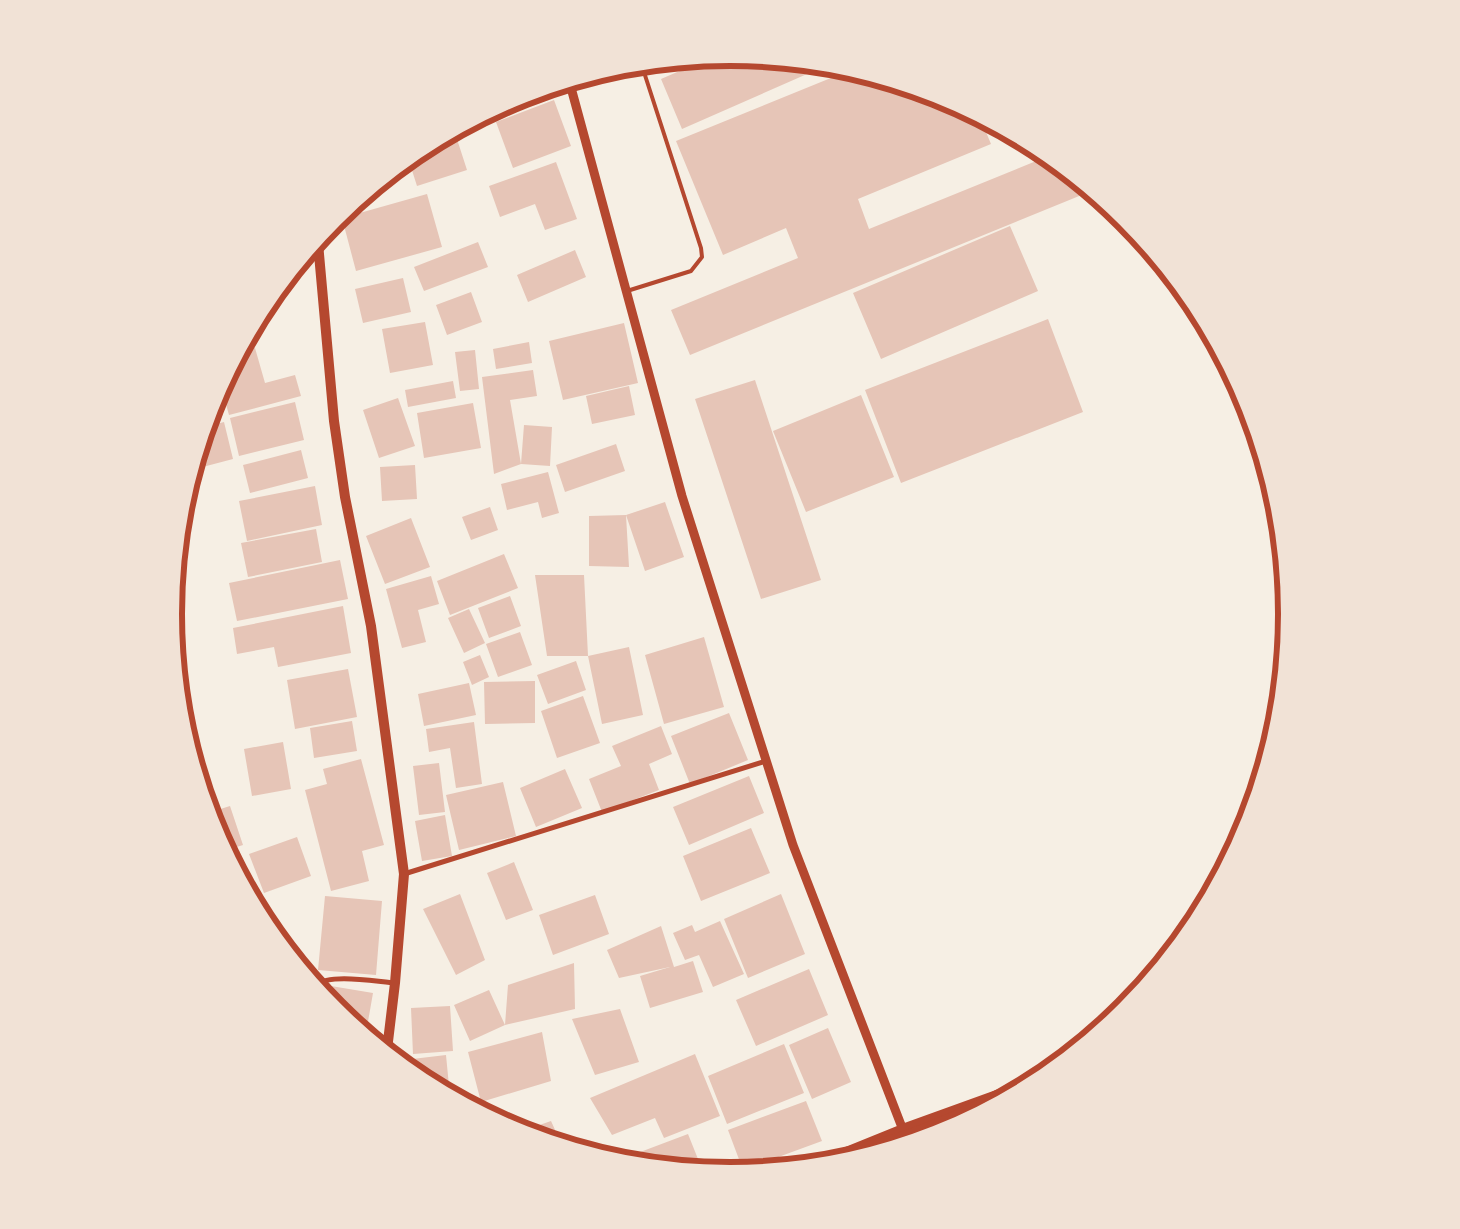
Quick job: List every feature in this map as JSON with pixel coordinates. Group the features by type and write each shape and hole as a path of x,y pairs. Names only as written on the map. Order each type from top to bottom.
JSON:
{"main road":[{"path":"319,252 336,430 345,497 371,626 404,874 388,1042"},
{"path":"927,1126 946,1118"}],"street":[{"path":"572,90 682,496 766,761 793,845 905,1134"},
{"path":"404,874 766,761"},
{"path":"323,981 332,978 395,983"}],"lane":[{"path":"626,291 691,271 702,257 701,248 644,73"}],"building":[{"path":"694,67 766,67 811,72 682,129 661,79 687,68"},
{"path":"834,77 906,95 940,108 985,130 991,144 858,199 869,229 1037,161 1082,195 690,355 671,310 798,258 786,228 723,255 676,141"},
{"path":"554,100 571,146 513,168 496,122"},
{"path":"457,139 467,170 417,186 411,169"},
{"path":"556,162 577,219 545,230 535,204 500,217 489,186"},
{"path":"427,194 442,247 356,271 344,225 356,214"},
{"path":"1010,226 1038,291 881,359 853,293"},
{"path":"478,242 488,267 424,291 414,267"},
{"path":"575,250 586,277 528,302 517,275"},
{"path":"403,278 411,312 363,323 355,289"},
{"path":"471,292 482,322 447,335 436,305"},
{"path":"1048,319 1083,412 901,483 865,390"},
{"path":"425,322 433,365 390,373 382,329"},
{"path":"624,323 638,383 563,400 549,341"},
{"path":"529,342 532,363 496,369 493,349"},
{"path":"254,343 265,383 295,375 301,396 229,415 225,401"},
{"path":"475,350 479,389 460,391 455,352"},
{"path":"533,370 537,396 510,400 521,464 494,474 482,377"},
{"path":"755,380 821,580 761,599 695,399"},
{"path":"453,381 456,398 408,407 405,390"},
{"path":"629,386 635,415 592,424 586,396"},
{"path":"861,395 894,477 806,512 773,431"},
{"path":"398,398 415,446 379,458 363,410"},
{"path":"295,402 304,440 239,456 230,418"},
{"path":"473,403 481,448 424,458 417,413"},
{"path":"224,422 233,459 202,467 211,438 216,424"},
{"path":"524,425 552,427 550,466 521,464"},
{"path":"616,444 625,471 565,492 556,465"},
{"path":"301,450 308,478 250,493 243,465"},
{"path":"415,465 417,499 382,501 380,467"},
{"path":"548,472 559,513 542,518 538,502 507,510 501,484"},
{"path":"315,486 322,525 247,541 239,501"},
{"path":"665,502 684,557 645,571 626,515"},
{"path":"490,507 498,530 471,540 462,517"},
{"path":"626,515 629,567 589,566 589,516"},
{"path":"411,518 430,567 385,584 366,536"},
{"path":"316,529 322,562 248,577 241,543"},
{"path":"504,554 518,588 450,615 437,581"},
{"path":"340,560 348,599 237,621 229,583"},
{"path":"535,575 584,575 588,656 547,656"},
{"path":"431,576 439,604 418,610 426,642 402,648 386,589"},
{"path":"510,596 521,626 489,638 478,608"},
{"path":"343,606 351,653 278,667 274,647 237,654 233,628"},
{"path":"469,609 485,643 464,653 448,618"},
{"path":"520,632 532,665 498,677 486,644"},
{"path":"704,637 724,707 664,724 645,655"},
{"path":"629,647 643,715 602,724 588,656"},
{"path":"480,655 489,677 472,685 463,662"},
{"path":"576,661 586,690 548,704 537,675"},
{"path":"348,669 357,717 295,729 287,680"},
{"path":"535,681 535,723 485,724 484,682"},
{"path":"469,683 476,715 424,726 418,694"},
{"path":"583,696 600,743 557,758 541,711"},
{"path":"729,713 748,760 690,784 671,736"},
{"path":"352,721 357,751 314,758 310,728"},
{"path":"474,722 482,784 456,788 450,748 429,752 426,729"},
{"path":"661,726 672,754 649,764 659,790 602,812 589,779 621,766 612,746"},
{"path":"283,742 291,789 252,796 244,749"},
{"path":"361,759 384,845 362,851 369,881 331,891 305,790 327,784 323,769"},
{"path":"439,763 445,812 419,815 413,766"},
{"path":"565,769 582,808 536,827 520,788"},
{"path":"749,776 764,813 689,845 673,807"},
{"path":"503,782 516,836 459,850 446,795"},
{"path":"230,806 243,845 234,848 218,810"},
{"path":"445,815 452,856 422,861 415,821"},
{"path":"751,828 770,873 701,901 683,856"},
{"path":"297,837 311,876 264,893 249,854"},
{"path":"239,850 246,872 238,857 235,851"},
{"path":"514,862 533,910 506,920 487,873"},
{"path":"460,894 485,960 456,975 423,909"},
{"path":"781,894 805,954 748,978 724,919"},
{"path":"595,895 609,934 553,955 539,915"},
{"path":"325,896 382,901 376,975 318,970"},
{"path":"720,921 744,974 713,987 699,955 685,960 673,933 692,925 695,932"},
{"path":"661,926 674,967 693,961 703,992 650,1008 640,976 670,967 619,978 607,950"},
{"path":"574,963 575,1009 505,1025 508,985"},
{"path":"809,969 828,1015 756,1046 736,1000"},
{"path":"327,985 373,993 367,1025"},
{"path":"489,990 505,1025 470,1041 454,1005"},
{"path":"450,1006 453,1051 413,1054 411,1008"},
{"path":"620,1009 639,1062 595,1075 572,1019"},
{"path":"828,1028 851,1082 812,1099 789,1045"},
{"path":"542,1032 551,1081 481,1102 468,1052"},
{"path":"784,1044 804,1093 727,1124 708,1076"},
{"path":"695,1054 720,1116 664,1138 655,1118 612,1135 590,1098"},
{"path":"446,1055 449,1085 425,1070 410,1059"},
{"path":"806,1101 822,1141 765,1162 740,1163 728,1130"},
{"path":"551,1121 557,1135 554,1134 535,1127"},
{"path":"688,1134 699,1162 658,1158 635,1154"}]}
